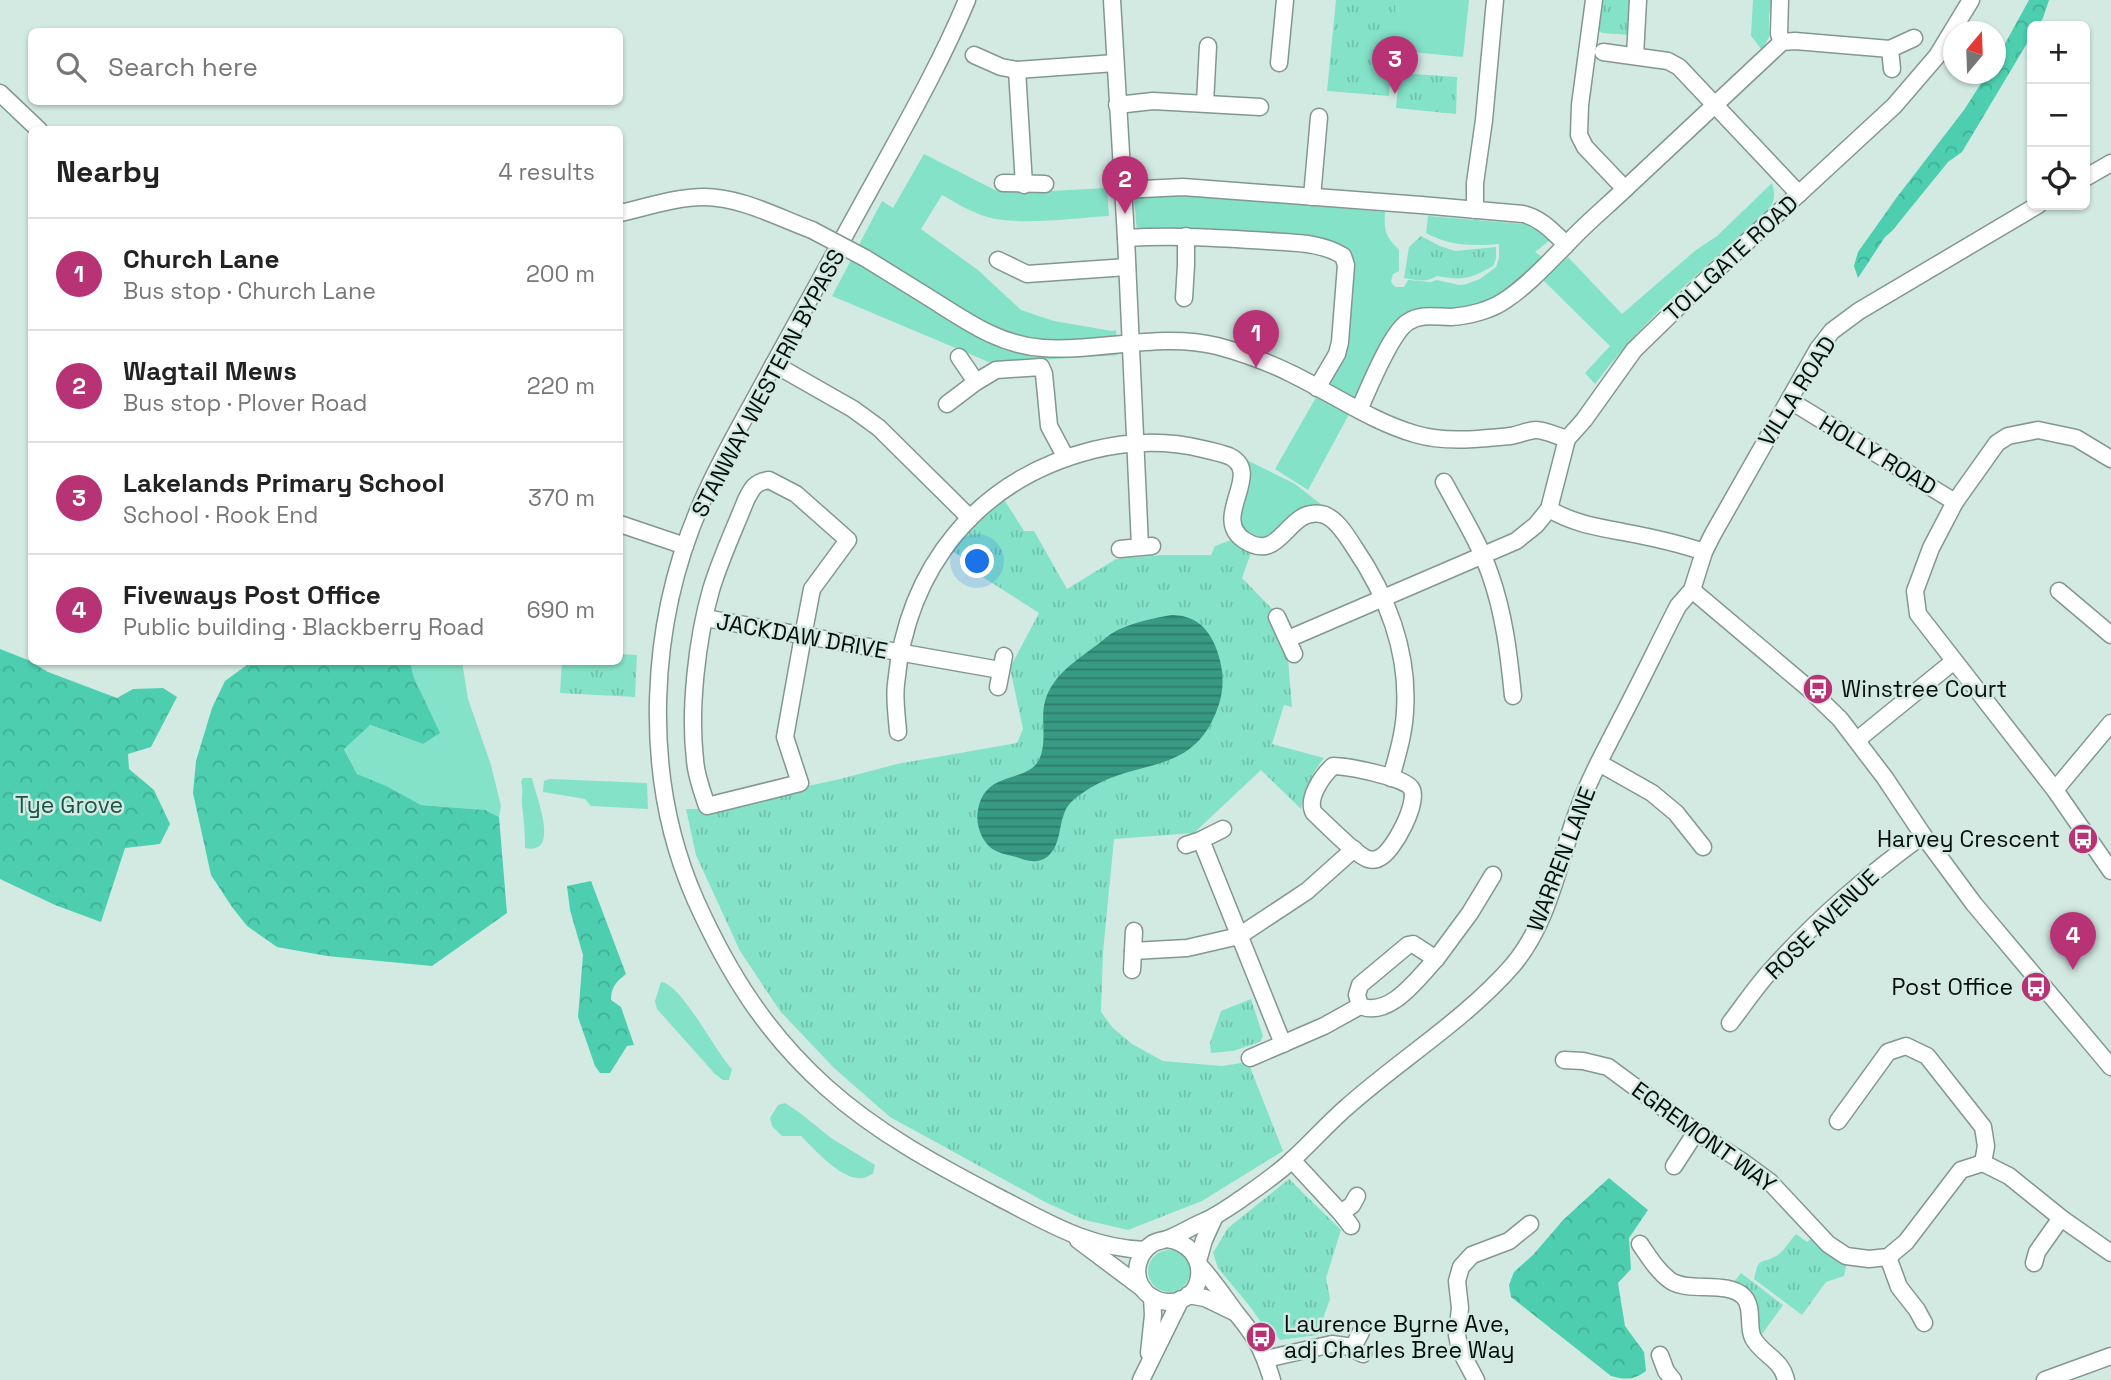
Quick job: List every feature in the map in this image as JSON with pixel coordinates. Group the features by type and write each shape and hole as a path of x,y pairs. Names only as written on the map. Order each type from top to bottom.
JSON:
{"street":[{"name":"STANWAY WESTERN BYPASS","path":"967,0 956,28 904,127 704,496 685,546 667,618 660,666 658,714 661,762 679,857 715,943 738,984 805,1069 843,1103 896,1141 940,1167 1070,1234 1107,1246 1144,1250"},
{"path":"1112,0 1136,442 1146,546 1120,549"},
{"path":"1279,63 1285,0"},
{"path":"1475,209 1475,183 1484,120 1495,0"},
{"path":"1594,0 1580,105 1579,135 1585,147 1625,189"},
{"path":"1780,0 1778,22 1782,42"},
{"name":"TOLLGATE ROAD","path":"1549,509 1567,439 1584,420 1634,350 1910,90 1937,55 1971,0"},
{"path":"1635,56 1638,1"},
{"path":"1359,410 1390,347 1407,322 1428,316 1462,316 1476,313 1505,301 1782,42 1890,49 1914,38"},
{"path":"1205,103 1208,46"},
{"path":"1890,49 1892,69"},
{"path":"1603,52 1668,61 1679,67 1799,194"},
{"path":"974,55 1001,67 1017,70 1115,63"},
{"path":"1017,70 1024,185"},
{"path":"0,93 35,126"},
{"path":"1117,105 1153,101 1260,107"},
{"path":"1312,197 1319,117"},
{"path":"2090,175 2111,163"},
{"path":"1003,183 1045,184"},
{"path":"1122,190 1183,187 1524,214 1535,218 1566,244"},
{"path":"623,212 687,199 721,199 751,207 812,230 865,258 970,325 999,339 1042,348 1131,342 1213,345 1251,356 1416,435 1482,438 1514,436 1537,430 1567,439"},
{"name":"VILLA ROAD","path":"1704,552 1818,349 1832,331 1849,318 2030,210"},
{"path":"1126,238 1186,236 1326,247 1343,256 1346,265 1340,342 1337,354 1317,388"},
{"path":"1184,298 1186,236"},
{"path":"998,260 1027,274 1127,267"},
{"path":"958,357 976,382"},
{"path":"774,364 853,408 880,428 970,518"},
{"path":"947,404 996,370 1041,367 1049,426 1066,458"},
{"name":"HOLLY ROAD","path":"1789,400 1955,502 1931,548 1914,591 1918,614 2055,790 2111,871"},
{"path":"1955,502 1997,443 2008,436 2038,430 2076,438 2111,459"},
{"path":"898,732 895,687 910,612 938,555 970,518 1001,491 1034,471 1066,458 1115,444 1158,442 1191,446 1227,455 1237,461 1242,477 1231,520 1242,539 1258,546 1278,541 1302,517 1314,514 1326,514 1342,529 1384,597 1397,634 1404,675 1405,709 1401,743 1391,778"},
{"path":"769,480 796,494 848,540 812,589 803,636 785,737 800,783 707,806 695,760 693,715 699,649 711,590 746,500 752,488 759,482 769,480"},
{"path":"1444,482 1491,575 1502,617 1513,696"},
{"path":"1277,617 1291,646 1384,597 1516,541 1536,525 1549,509 1565,519 1592,527 1704,552"},
{"path":"623,525 685,546"},
{"name":"WARREN LANE","path":"1144,1250 1215,1216 1268,1180 1292,1160 1318,1132 1485,994 1514,964 1540,920 1578,809 1599,763 1678,606 1692,590 1704,552"},
{"path":"1692,590 1808,688 1857,740 1974,904 2111,1067"},
{"path":"2059,591 2111,635"},
{"name":"JACKDAW DRIVE","path":"705,618 900,653 1002,663 998,687"},
{"path":"1857,740 1954,661"},
{"path":"2055,790 2111,723"},
{"path":"1599,763 1651,793 1676,813 1703,847"},
{"path":"1334,766 1347,766 1391,778 1409,785 1413,795 1412,808 1391,848 1380,858 1368,859 1354,849 1314,813 1311,807 1325,773 1334,766"},
{"path":"1223,829 1194,842 1239,936 1283,1044"},
{"name":"ROSE AVENUE","path":"1730,1023 1771,969 1820,918 1871,873 1923,835"},
{"path":"1133,951 1186,948 1239,936 1307,891 1354,849"},
{"path":"1250,1058 1324,1027 1360,1006 1369,1009 1383,1007 1407,989 1436,959 1470,913 1493,875"},
{"path":"1132,970 1134,931"},
{"path":"1360,1006 1357,995 1360,985 1408,945 1417,946 1436,959"},
{"path":"1838,1121 1888,1052 1906,1046 1927,1056 1983,1127 1986,1146 1983,1163"},
{"name":"EGREMONT WAY","path":"1564,1060 1582,1069 1608,1067 1770,1182 1828,1244 1846,1256 1869,1259 1888,1257"},
{"path":"1675,1166 1696,1132"},
{"path":"1292,1160 1346,1219 1357,1196"},
{"path":"1924,1323 1899,1287 1888,1257 1906,1242 1961,1170 1983,1163 2009,1176 2061,1218 2111,1253"},
{"path":"1144,1375 1184,1297 1199,1279 1204,1241 1215,1216"},
{"path":"2034,1263 2037,1252 2061,1218"},
{"path":"1476,1380 1460,1350 1457,1335 1460,1308 1457,1281 1461,1267 1472,1255 1510,1241 1530,1224"},
{"name":"STANWAY WESTERN BYPASS","path":"1070,1234 1147,1293"},
{"path":"1167,1239 1175,1240 1189,1248 1254,1335 1266,1359 1272,1380"},
{"path":"1640,1244 1653,1264 1673,1282 1731,1290 1742,1295 1749,1305 1752,1336 1783,1368 1786,1380"},
{"path":"1144,1250 1137,1269 1138,1279 1147,1293 1152,1333 1144,1375"},
{"path":"1147,1293 1166,1302 1184,1297 1205,1298 1236,1313"},
{"path":"1266,1359 1324,1344 1338,1344 1357,1352 1361,1332"},
{"path":"1660,1355 1673,1380"},
{"path":"2045,1380 2111,1356"}],"green space":[{"path":"1336,0 1396,0 1389,96 1327,91"},
{"path":"1396,0 1469,0 1463,57 1391,50"},
{"path":"1600,0 1634,0 1630,35 1602,33 1598,30"},
{"path":"1753,0 1773,0 1769,15 1769,37 1762,50 1751,36"},
{"path":"2029,0 2049,0 2041,21 2027,21 2027,43 2006,78 2006,42"},
{"path":"1399,73 1457,77 1456,114 1396,108"},
{"path":"1981,84 2003,84 1962,152 1948,162 1885,237 1858,278 1854,266 1858,252"},
{"path":"924,154 995,190 1032,192 1107,188 1109,216 1047,221 1000,220 987,217 942,195 921,229 978,270 1021,310 1054,321 1116,330 1118,355 991,363 832,296 882,201 893,208"},
{"path":"1772,183 1774,196 1770,208 1656,314 1595,384 1585,373 1610,346 1543,280 1568,257 1622,314 1696,250 1717,236"},
{"path":"1177,194 1385,212 1386,233 1399,250 1399,271 1393,274 1391,281 1396,287 1404,287 1408,280 1466,284 1480,279 1496,267 1499,244 1461,244 1435,237 1426,233 1428,216 1534,225 1550,240 1535,252 1542,257 1514,284 1482,304 1452,309 1423,309 1353,407 1308,490 1275,469 1342,352 1342,249 1137,233 1134,197"},
{"path":"1421,236 1455,251 1496,247 1496,259 1493,266 1466,278 1404,278 1409,247"},
{"path":"1241,457 1295,484 1327,509 1276,534 1263,537 1252,535 1243,527 1239,512"},
{"path":"1003,498 1024,531 1034,531 1067,589 1116,559 1211,555 1215,546 1231,540 1251,553 1242,578 1277,614 1269,620 1288,660 1292,707 1284,705 1272,744 1324,758 1309,782 1301,809 1261,770 1194,833 1114,839 1103,952 1101,1012 1113,1028 1132,1044 1163,1061 1222,1066 1248,1062 1283,1151 1202,1201 1128,1230 1085,1220 1045,1202 890,1117 834,1068 780,1011 740,951 696,855 686,809 702,809 897,764 1017,743 1023,729 1010,668 1039,613 981,576 979,569 951,550 974,523"},
{"name":"Tye Grove","path":"0,649 28,660 28,665 36,665 117,698 133,689 163,688 177,697 151,747 128,754 129,769 154,790 170,824 160,844 125,848 101,922 55,905 0,879"},
{"path":"623,654 637,655 635,697 560,693 562,665 623,665"},
{"path":"247,665 411,665 414,678 440,733 423,744 370,725 344,749 357,774 421,805 485,810 499,817 507,913 432,966 327,956 277,947 247,926 211,875 193,793 196,761 212,708 225,681"},
{"path":"411,665 462,665 468,699 491,765 501,806 499,817 485,810 421,805 357,774 344,748 369,725 423,744 439,733"},
{"path":"523,778 532,778 544,822 542,843 536,848 525,848 521,782"},
{"path":"550,779 647,783 648,809 591,806 585,799 543,792 544,781"},
{"path":"591,881 626,974 615,985 611,1000 621,1007 634,1045 627,1046 610,1073 600,1073 595,1066 578,1017 583,955 570,910 567,886"},
{"path":"661,982 679,994 732,1069 729,1080 723,1080 715,1074 657,1009 655,1001"},
{"path":"1251,999 1263,1036 1260,1042 1233,1051 1211,1053 1210,1043 1221,1011"},
{"path":"785,1103 831,1138 875,1165 873,1174 862,1178 846,1175 801,1136 782,1136 772,1126 770,1118 778,1105"},
{"path":"1609,1178 1648,1210 1629,1238 1631,1269 1618,1283 1625,1326 1644,1352 1646,1371 1630,1378 1611,1376 1511,1297 1509,1285 1514,1272 1533,1255 1564,1219"},
{"path":"1289,1179 1341,1230 1326,1278 1330,1299 1317,1335 1280,1340 1270,1326 1264,1327 1218,1268 1213,1253 1228,1228"},
{"path":"1796,1234 1807,1242 1812,1238 1847,1262 1844,1276 1826,1282 1802,1315 1754,1279 1759,1264 1779,1254"},
{"path":"1169,1250 1184,1256 1190,1271 1184,1286 1169,1292 1154,1286 1148,1271 1154,1256"},
{"path":"1741,1273 1783,1305 1760,1337 1742,1288 1734,1282"}],"shaded area":[{"path":"1171,615 1190,618 1201,625 1213,641 1219,657 1222,690 1208,729 1195,745 1180,755 1109,779 1077,797 1066,809 1055,847 1047,857 1028,861 991,848 983,839 978,822 982,798 996,783 1022,773 1037,763 1043,742 1044,706 1056,679 1070,665 1116,631 1139,622"}],"place":[{"name":"Lakelands Primary School","path":"1395,94"},
{"name":"Wagtail Mews","path":"1125,214"},
{"name":"Church Lane","path":"1256,368"},
{"name":"Winstree Court","path":"1818,689"},
{"name":"Harvey Crescent","path":"2083,839"},
{"name":"Fiveways Post Office","path":"2073,970"},
{"name":"Post Office","path":"2036,987"},
{"name":"Laurence Byrne Ave, adj Charles Bree Way","path":"1261,1337"}]}
